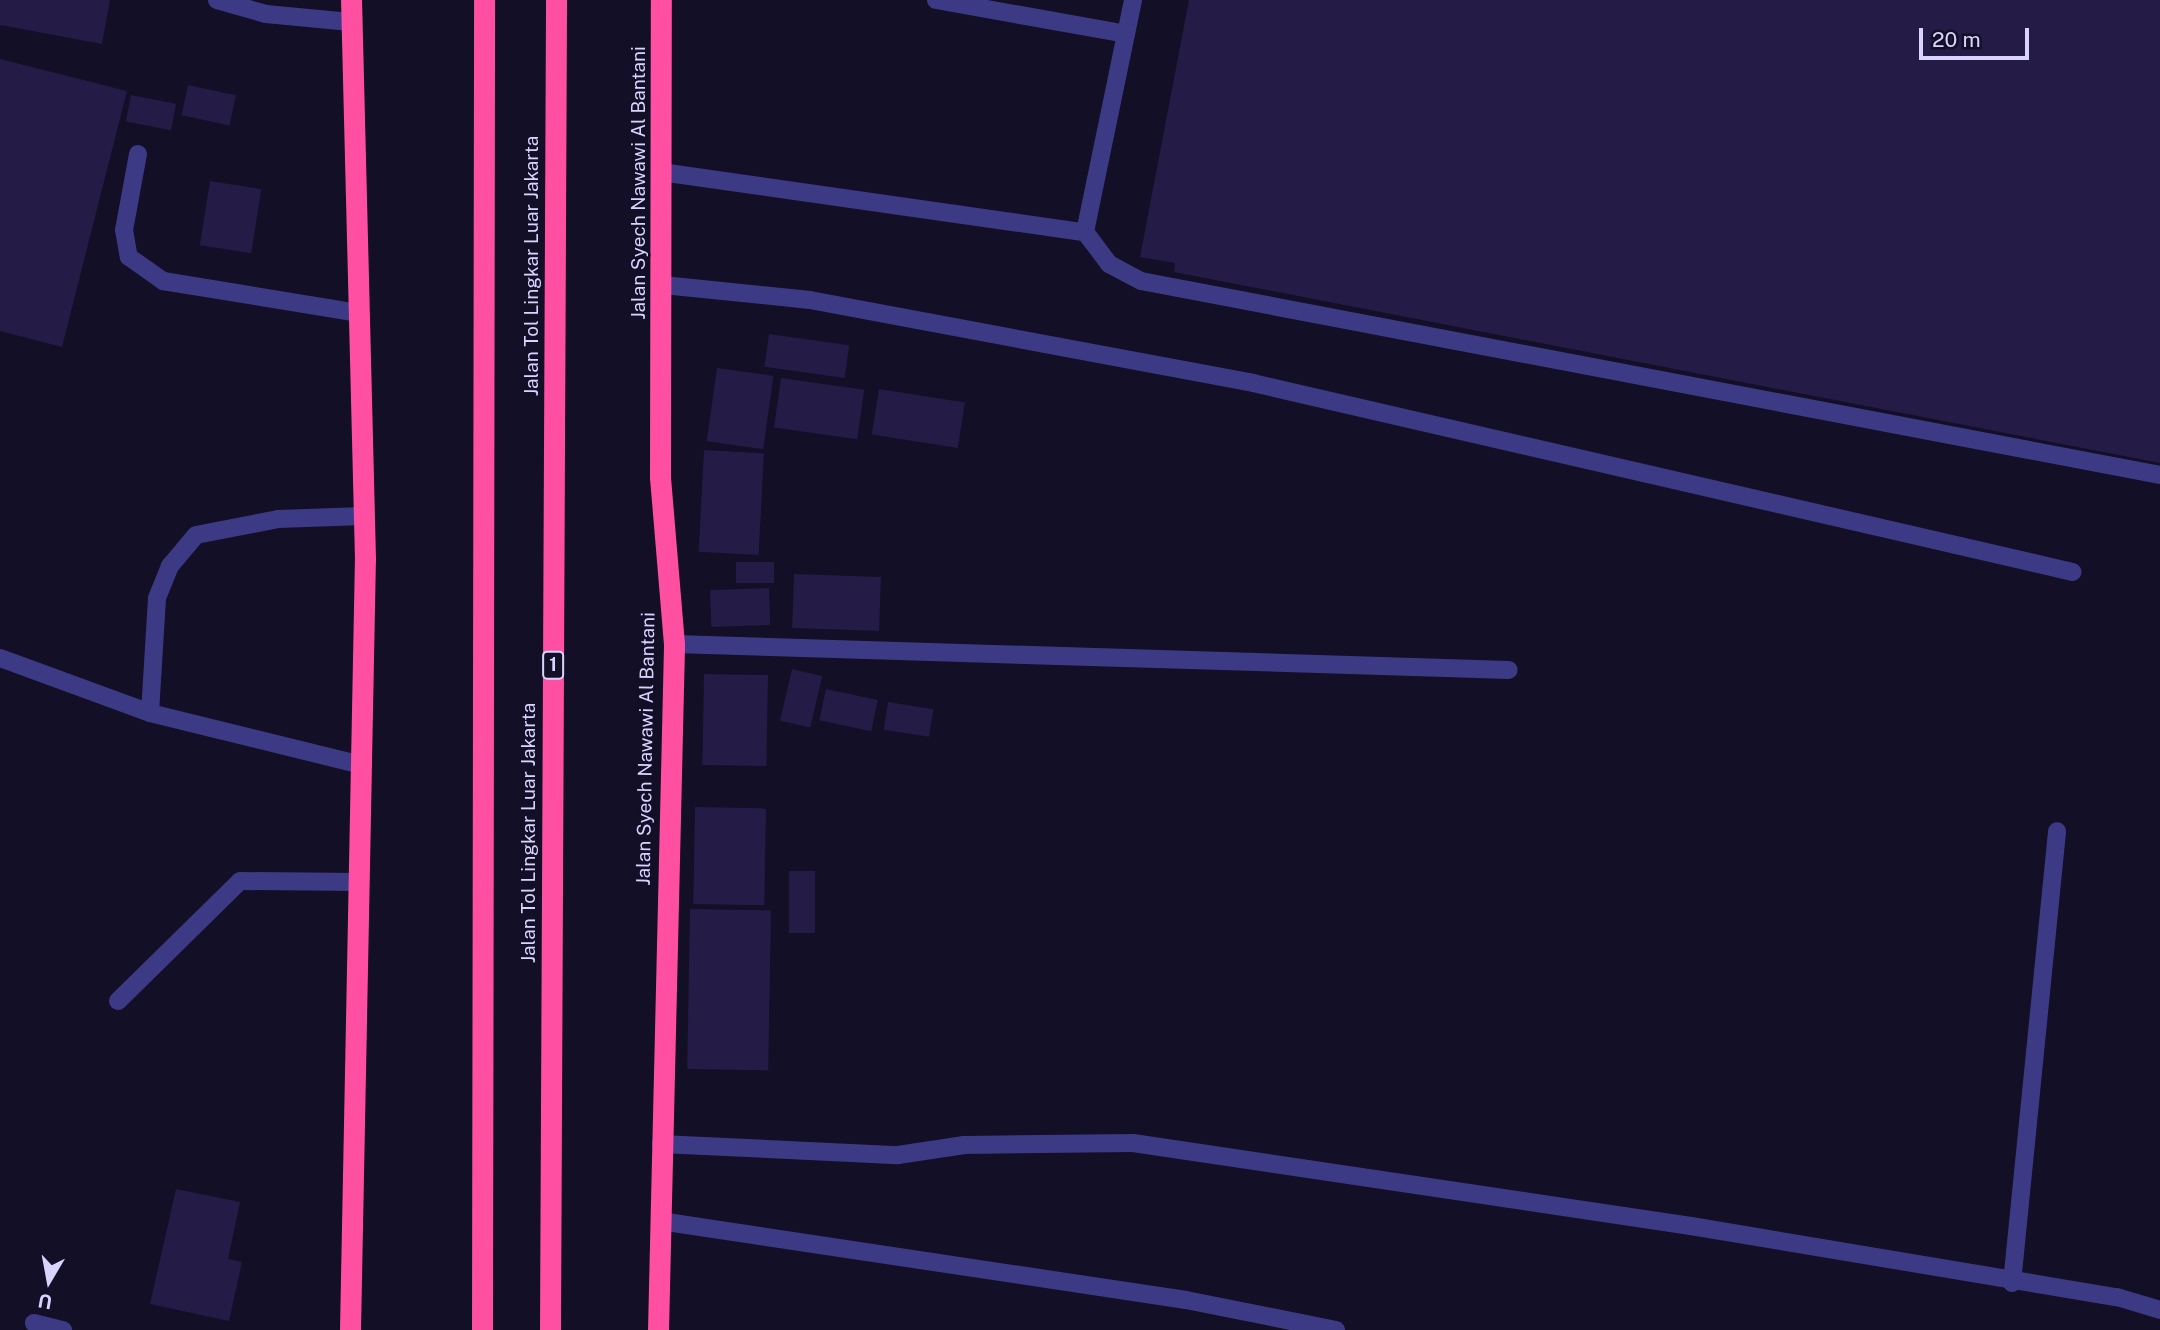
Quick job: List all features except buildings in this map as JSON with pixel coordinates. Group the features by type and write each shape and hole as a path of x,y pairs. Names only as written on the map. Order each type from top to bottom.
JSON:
{"highway":[{"path":"350,1330 364,516 351,0"},
{"path":"481,1330 484,0"},
{"name":"Jalan Tol Lingkar Luar Jakarta","path":"550,1330 556,0"},
{"name":"Jalan Syech Nawawi Al Bantani","path":"658,1330 674,644 660,477 663,285 661,0"}],"lane":[{"path":"216,0 267,14 351,22"},
{"path":"936,0 1126,34"},
{"path":"1085,232 1133,0"},
{"path":"138,154 124,230 130,257 163,281 359,313"},
{"path":"661,172 796,188 1085,232 1109,264 1141,281 2160,475"},
{"path":"663,285 810,300 1253,383 2073,572"},
{"path":"150,713 157,598 170,566 196,534 278,519 364,516"},
{"path":"674,644 1509,670"},
{"path":"0,658 150,713 361,765"},
{"path":"2012,1283 2057,831"},
{"path":"118,1001 240,881 359,881"},
{"path":"661,1144 898,1155 964,1145 1133,1143 1664,1222 2012,1283 2117,1297 2160,1310"},
{"path":"660,1221 1186,1300 1336,1330"},
{"path":"34,1323 63,1330"}]}
